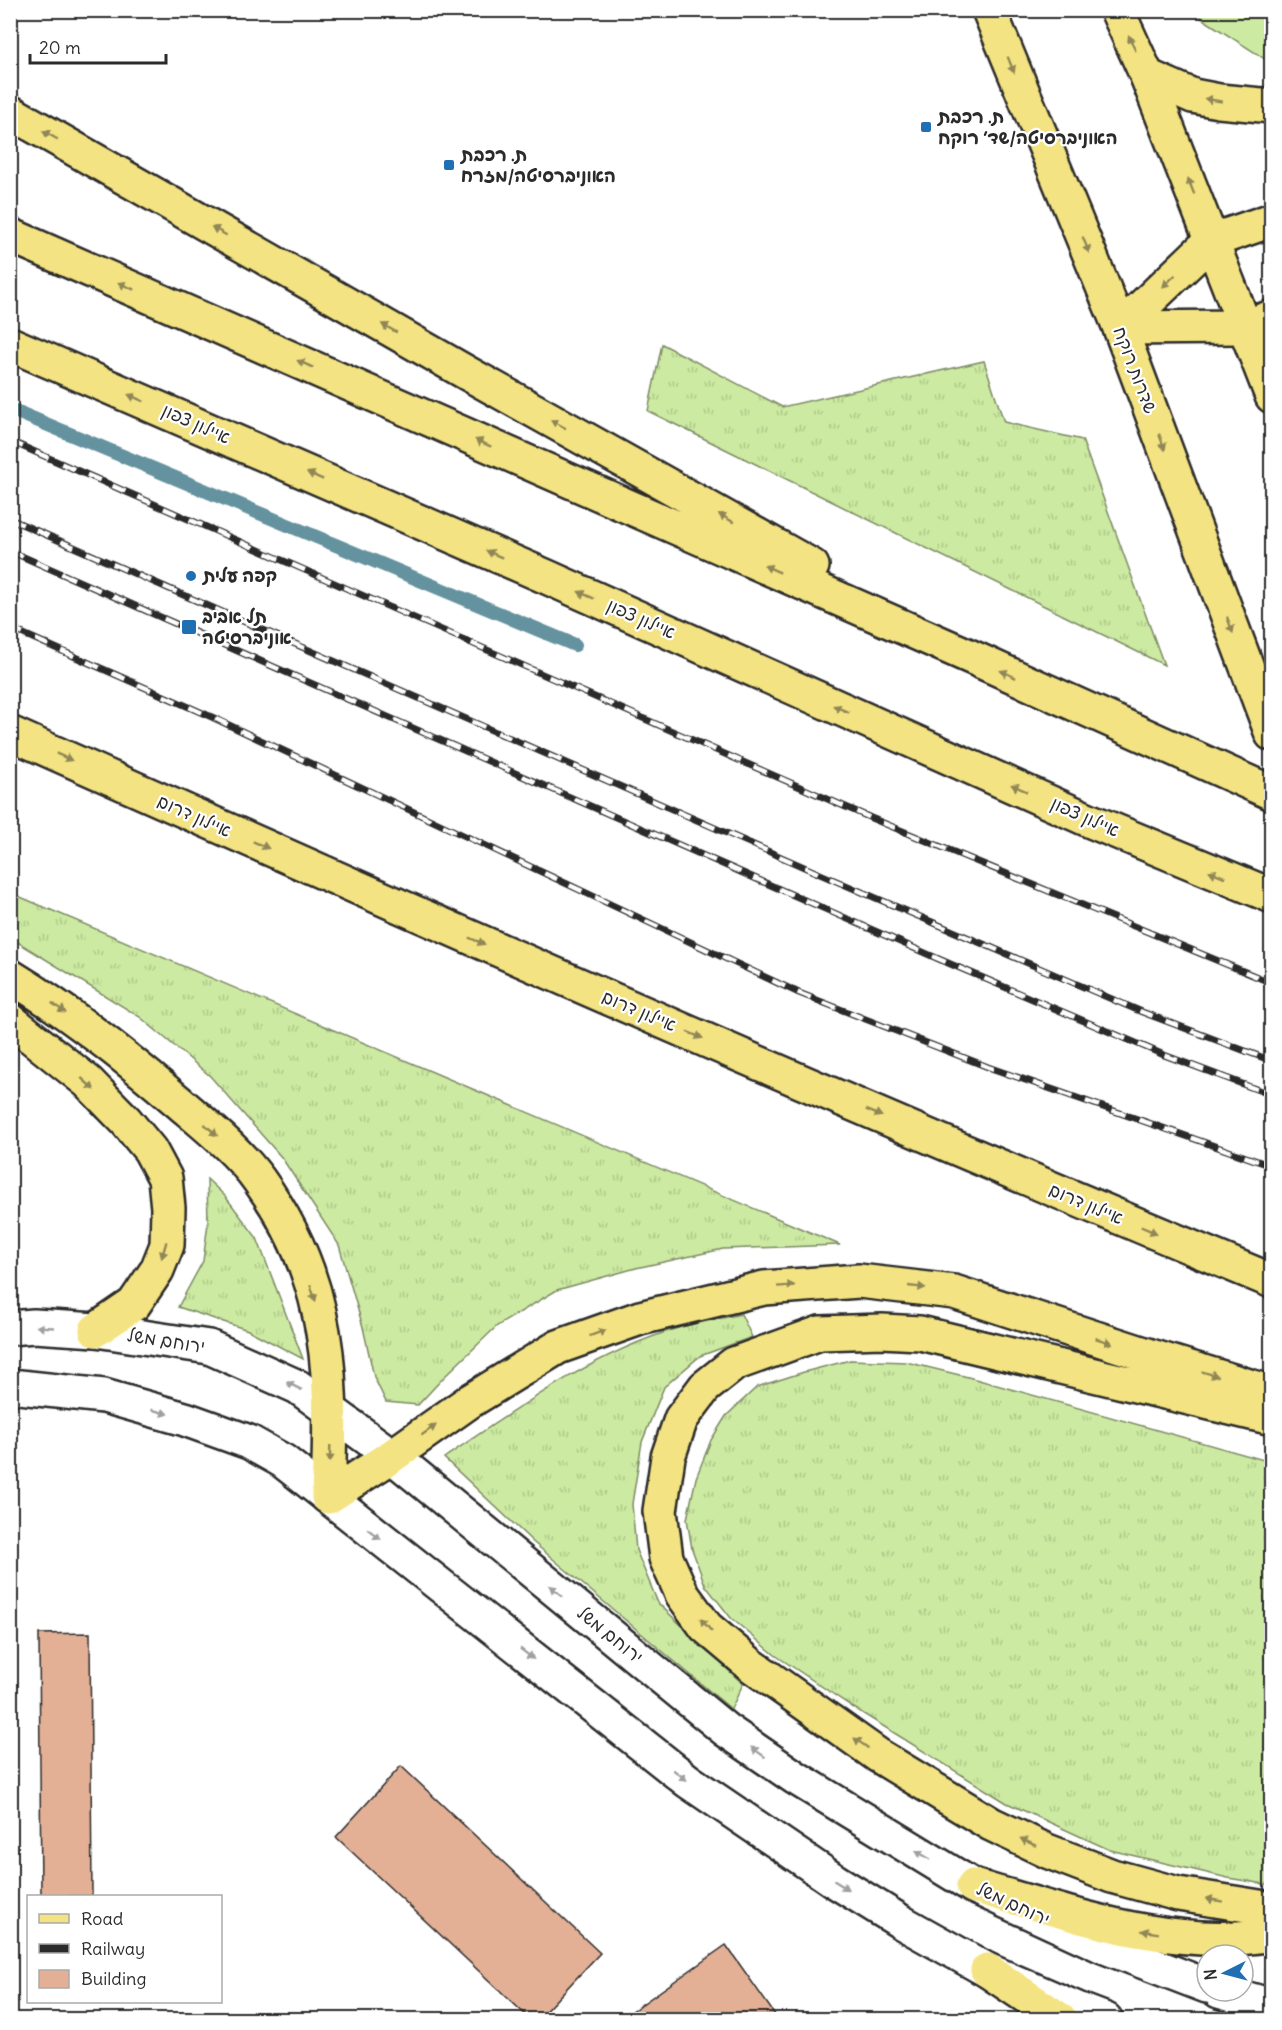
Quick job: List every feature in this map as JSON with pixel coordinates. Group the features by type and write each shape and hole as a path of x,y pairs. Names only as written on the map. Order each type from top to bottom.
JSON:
{"main road":[{"name":"שדרות רוקח","path":"989,10 1120,328 1272,734"},
{"path":"1117,10 1147,76 1211,241 1258,322 1272,396"},
{"path":"1147,76 1193,96 1272,106"},
{"path":"10,112 978,660"},
{"path":"1120,328 1211,241 1272,220"},
{"path":"10,235 978,660 1272,793"},
{"path":"1120,328 1258,322"},
{"name":"איילון צפון","path":"10,344 547,577 1091,821 1272,896"},
{"path":"1046,692 1272,767"},
{"name":"איילון דרום","path":"10,734 423,918 1050,1189 1272,1281"},
{"path":"10,976 36,991 130,1060 217,1135 258,1179 281,1215 301,1254 319,1311 328,1363 331,1411 328,1497"},
{"path":"10,1020 87,1082 126,1121 150,1150 165,1178 168,1208 167,1245 157,1270 134,1304 96,1330"},
{"path":"328,1497 392,1456 470,1401 558,1347 640,1318 764,1288 859,1281 954,1292 1272,1393"},
{"path":"1272,1418 920,1333 882,1331 820,1334 734,1364 705,1387 681,1419 668,1457 660,1512 666,1558 682,1594 706,1627 751,1665 879,1756 991,1824 1047,1851 1112,1876 1178,1894 1272,1909"},
{"path":"973,1886 1120,1928 1219,1938 1272,1934"},
{"path":"987,1970 1061,2019"}],"street":[{"name":"ירוחם משל","path":"10,1328 34,1326 96,1330 209,1347 298,1387 392,1456 726,1730 796,1778 973,1886 1103,1946 1195,1981"},
{"path":"10,1386 104,1396 185,1419 249,1442 284,1461 688,1781 834,1881 987,1970 1106,2019"},
{"path":"1255,2001 1272,2006"}],"green space":[{"path":"1198,11 1271,11 1271,63 1201,18"},
{"path":"662,344 782,407 984,361 1004,422 1082,440 1164,665 648,411"},
{"path":"10,893 840,1245 723,1249 636,1268 557,1290 497,1326 418,1405 386,1402 374,1377 363,1327 339,1245 282,1158 210,1076 140,1017 11,938"},
{"path":"207,1179 225,1196 257,1238 303,1359 248,1330 178,1307 203,1261 208,1223"},
{"path":"741,1314 752,1337 700,1356 664,1387 642,1442 632,1504 636,1550 658,1603 743,1684 731,1709 534,1543 444,1458 556,1384 616,1352 678,1328"},
{"path":"850,1360 906,1362 968,1377 1271,1462 1271,1885 1228,1878 1110,1850 1007,1803 854,1708 775,1655 731,1618 705,1585 692,1549 687,1519 696,1478 711,1440 726,1416 757,1387"},
{"path":"1271,1954 1271,1986 1264,1985 1265,1955"}],"building":[{"path":"90,1633 92,1895 41,1895 39,1634"},
{"path":"401,1766 600,1953 538,2019 530,2019 336,1837"},
{"path":"726,1945 778,2019 621,2019"}],"waterway":[{"path":"10,409 575,645"}],"railway":[{"path":"10,441 871,818 1272,983"},
{"path":"10,519 820,874 1142,1012 1272,1061"},
{"path":"10,551 941,960 1164,1055 1272,1095"},
{"path":"10,628 214,718 799,993 988,1067 1272,1166"}],"place":[{"name":"ת. רכבת האוניברסיטה/שד׳ רוקח","path":"926,127"},
{"name":"ת. רכבת האוניברסיטה/מזרח","path":"449,165"},
{"name":"קפה עלית","path":"191,576"},
{"name":"תל אביב אוניברסיטה","path":"189,627"}]}
